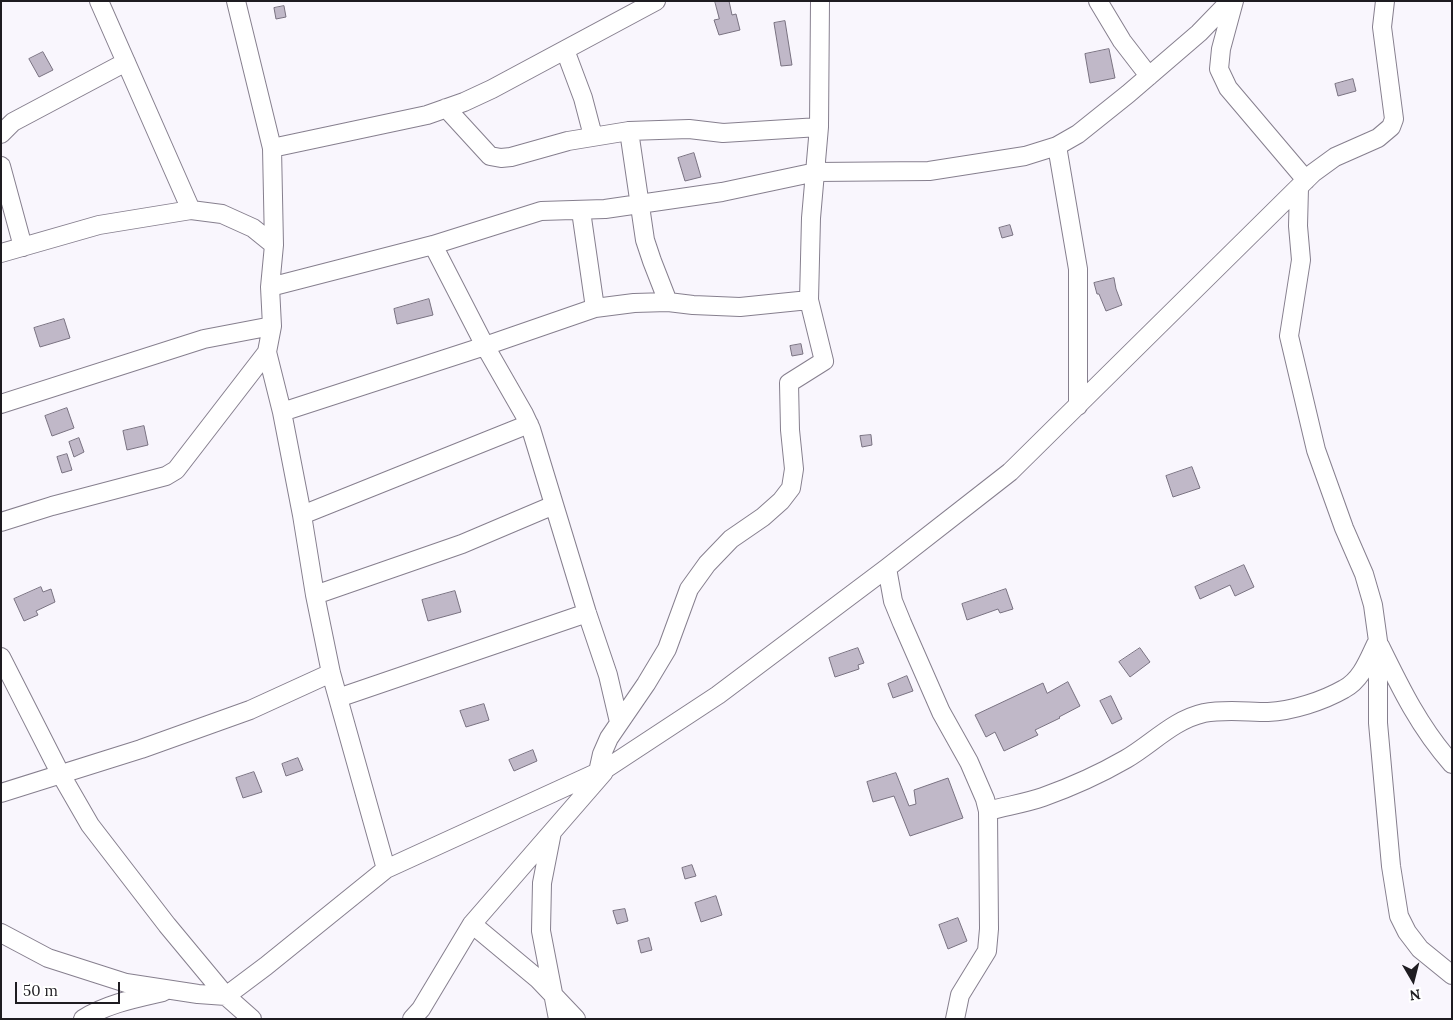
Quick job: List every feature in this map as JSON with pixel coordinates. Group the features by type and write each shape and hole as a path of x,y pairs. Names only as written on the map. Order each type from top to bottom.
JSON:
{"street":[{"path":"99,1 191,210"},
{"path":"236,1 272,148 274,245 270,287 272,326 267,352 282,412 331,673 386,869"},
{"path":"272,148 427,115 446,108 492,89 656,1"},
{"path":"412,1019 421,1009 472,924 602,770 602,754 619,722 646,684 667,649 689,589 707,564 731,539 764,517 781,501 791,488 794,469 790,430 789,383 824,361 809,300 811,218 819,128 820,1"},
{"path":"1098,1 1122,40 1149,76"},
{"path":"270,287 433,245 541,211 581,211 722,192 816,172 929,171 1026,156 1057,146 1078,134 1198,34 1230,1"},
{"path":"1234,1 1221,49 1219,68 1228,88 1302,184 1298,226 1301,260 1288,336 1316,450 1344,528 1364,574 1373,605 1378,641 1379,732 1391,866 1399,916 1407,932 1420,949 1452,974"},
{"path":"1,933 48,958 126,983 198,994 226,996 386,869 602,770 718,695 887,568 1010,472 1302,184 1335,158 1378,138 1391,127 1394,119 1393,103 1382,27 1385,1"},
{"path":"565,50 583,98 593,136"},
{"path":"1,134 13,122 126,62"},
{"path":"446,108 490,156 501,158 593,136 629,131 689,129 723,132 819,128"},
{"path":"629,131 645,240 668,302"},
{"path":"1057,146 1078,269 1078,406"},
{"path":"1,166 23,246"},
{"path":"1,253 99,225 191,210 222,214 253,228 274,245"},
{"path":"581,211 595,308"},
{"path":"433,245 485,346 529,424 608,675 619,722"},
{"path":"282,412 595,308 634,303 668,302 740,307 809,300"},
{"path":"1,404 204,340 272,326"},
{"path":"1,522 52,506 166,476 176,470 267,352"},
{"path":"302,515 529,424"},
{"path":"315,595 462,544 554,505"},
{"path":"887,568 893,601 902,624 941,712 969,762 985,799 988,811 988,951 960,995 956,1019"},
{"path":"338,698 587,613"},
{"path":"1378,641 1408,703 1435,745 1452,764"},
{"path":"988,811 1041,798 1079,783 1127,758 1170,727 1203,713 1233,711 1270,712 1309,704 1326,698 1345,689 1359,676 1378,641"},
{"path":"1,657 60,773 90,825 167,925 226,996 252,1019"},
{"path":"1,793 60,773 142,749 250,710 331,673"},
{"path":"552,831 542,883 541,931 558,1019"},
{"path":"472,924 538,979 576,1019"},
{"path":"83,1019 130,1000 171,990"}],"building":[{"path":"715,1 729,1 732,15 736,14 740,30 719,35 714,20 719,19"},
{"path":"284,6 286,17 276,19 274,8"},
{"path":"785,21 792,65 781,66 774,23"},
{"path":"1109,49 1115,78 1090,83 1085,54"},
{"path":"43,52 53,70 39,77 29,59"},
{"path":"1353,79 1356,91 1338,96 1335,84"},
{"path":"694,153 701,177 685,181 678,158"},
{"path":"1010,225 1013,235 1002,238 999,228"},
{"path":"1114,278 1122,305 1106,311 1099,294 1097,294 1094,283"},
{"path":"429,299 433,315 397,324 394,309"},
{"path":"64,319 70,338 40,347 34,328"},
{"path":"801,344 803,354 792,356 790,346"},
{"path":"67,408 74,428 52,436 45,416"},
{"path":"144,426 148,445 127,450 123,431"},
{"path":"871,435 872,445 862,447 860,436"},
{"path":"79,438 84,452 74,457 69,442"},
{"path":"67,454 72,470 62,473 57,457"},
{"path":"1192,467 1200,488 1173,497 1166,476"},
{"path":"1244,565 1254,587 1235,596 1230,585 1200,599 1195,587"},
{"path":"41,587 43,592 51,589 55,602 36,611 38,615 24,621 14,599"},
{"path":"1006,589 1013,609 1000,613 998,609 967,620 962,604"},
{"path":"455,591 461,612 428,621 422,600"},
{"path":"858,648 864,663 858,665 859,669 835,677 829,658"},
{"path":"1140,648 1150,662 1130,677 1119,662"},
{"path":"907,676 913,691 893,698 888,684"},
{"path":"1068,682 1080,706 1035,730 1038,735 1004,751 995,732 986,737 975,715 1043,683 1047,693"},
{"path":"1111,696 1122,719 1112,724 1100,701"},
{"path":"484,704 489,720 466,727 460,711"},
{"path":"533,750 537,761 514,771 509,760"},
{"path":"298,758 303,770 286,776 282,764"},
{"path":"254,772 262,792 243,798 236,778"},
{"path":"896,773 909,806 916,804 914,790 948,778 963,818 910,836 894,796 873,802 867,782"},
{"path":"692,865 696,876 685,879 682,868"},
{"path":"716,896 722,915 701,922 695,903"},
{"path":"625,909 628,921 617,924 613,911"},
{"path":"958,918 967,941 948,949 939,925"},
{"path":"649,938 652,950 641,953 638,941"}]}
